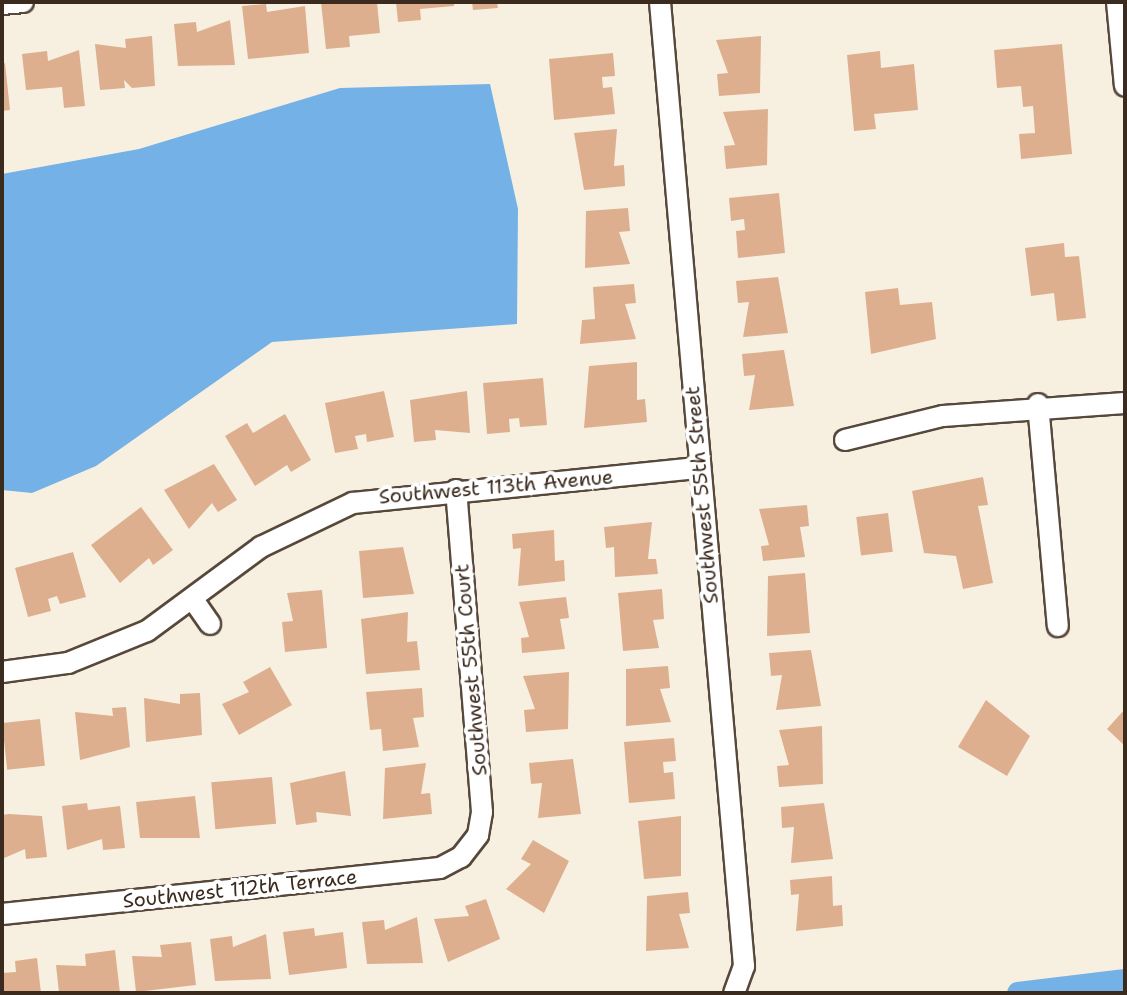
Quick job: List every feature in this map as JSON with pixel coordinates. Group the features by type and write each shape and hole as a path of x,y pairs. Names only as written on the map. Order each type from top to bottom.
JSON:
{"street":[{"path":"2,4 23,2"},
{"name":"Southwest 55th Street","path":"660,2 744,966 736,990"},
{"path":"1117,2 1125,86"},
{"path":"845,440 1038,404 1125,403"},
{"path":"1038,404 1058,626"},
{"name":"Southwest 113th Avenue","path":"2,672 113,648 194,601 261,547 321,515 379,496 699,468"},
{"name":"Southwest 55th Court","path":"456,490 482,812 472,848"},
{"path":"194,601 210,624"},
{"name":"Southwest 112th Terrace","path":"2,914 440,868 472,848"}],"water":[{"path":"490,84 518,209 517,324 272,342 96,466 32,493 2,490 2,174 139,149 340,88"}],"building":[{"path":"321,2 377,2 380,33 349,36 350,47 326,49"},
{"path":"396,2 454,2 454,6 420,9 421,20 398,22"},
{"path":"472,2 497,2 498,8 473,10"},
{"path":"266,4 267,12 305,6 309,53 248,59 242,6"},
{"path":"230,20 235,65 178,66 174,24 196,22 197,32"},
{"path":"152,36 155,86 132,88 124,80 125,88 100,90 95,44 126,48 125,39"},
{"path":"761,36 760,93 719,96 717,74 728,73 716,40"},
{"path":"1062,44 1072,154 1021,159 1019,134 1035,133 1033,106 1023,107 1021,86 997,88 994,50"},
{"path":"79,50 85,106 64,108 62,87 26,90 22,54 47,51 48,61"},
{"path":"880,51 881,68 914,64 918,110 874,114 876,129 854,131 847,55"},
{"path":"613,53 615,76 602,77 603,88 612,87 615,114 554,120 549,59"},
{"path":"5,63 10,110 2,111 2,64"},
{"path":"768,109 767,165 726,169 724,146 735,145 723,112"},
{"path":"617,129 614,166 624,165 625,186 584,190 574,133"},
{"path":"779,193 785,253 738,258 736,231 745,230 744,219 731,221 729,198"},
{"path":"628,208 630,231 619,232 630,264 585,268 586,211"},
{"path":"1064,243 1065,257 1079,256 1086,318 1057,321 1054,293 1031,296 1025,248"},
{"path":"778,277 788,333 743,337 749,302 738,303 736,281"},
{"path":"634,284 636,303 625,304 636,339 580,344 582,320 595,319 593,287"},
{"path":"898,288 900,305 932,302 936,339 871,354 865,292"},
{"path":"784,350 794,406 749,410 755,375 744,376 742,354"},
{"path":"637,362 637,400 645,399 647,422 584,428 589,366"},
{"path":"543,378 547,425 520,427 519,418 509,419 510,432 487,434 483,383"},
{"path":"384,391 394,437 367,442 366,434 355,436 358,449 335,453 325,403"},
{"path":"467,391 470,433 435,430 436,440 414,442 410,400"},
{"path":"285,414 311,460 291,472 287,465 255,486 225,436 247,423 253,433"},
{"path":"214,464 237,500 218,512 212,503 189,529 164,490"},
{"path":"983,477 988,505 978,506 993,583 963,589 956,556 924,553 912,491"},
{"path":"807,505 809,526 800,527 805,557 763,561 761,546 769,545 759,509"},
{"path":"141,507 173,550 153,565 149,558 120,583 91,545"},
{"path":"888,513 893,552 861,556 856,517"},
{"path":"652,522 648,559 656,559 658,574 615,577 614,547 606,548 604,527"},
{"path":"554,530 555,561 564,560 565,581 518,586 521,548 513,549 512,534"},
{"path":"403,547 414,594 363,598 359,551"},
{"path":"73,552 86,597 60,604 57,596 48,599 51,611 28,617 15,568"},
{"path":"805,573 810,633 767,636 768,576"},
{"path":"662,589 664,619 653,620 659,648 623,651 618,593"},
{"path":"322,590 327,648 285,652 282,622 293,621 287,593"},
{"path":"566,597 569,618 560,619 565,649 522,653 521,638 529,637 519,602"},
{"path":"408,612 407,642 417,641 420,670 366,674 361,619"},
{"path":"811,650 821,706 776,710 782,675 771,676 769,653"},
{"path":"668,666 670,688 660,689 671,722 626,726 626,669"},
{"path":"270,667 292,705 239,735 222,704 249,692 243,682"},
{"path":"569,672 568,729 526,732 524,710 535,709 523,676"},
{"path":"422,688 424,717 413,718 419,747 383,751 381,729 370,730 366,692"},
{"path":"200,693 202,735 146,742 144,698 180,704 180,694"},
{"path":"986,700 1030,736 1007,776 958,747"},
{"path":"126,707 130,747 80,760 75,712 113,716 112,708"},
{"path":"1125,709 1125,746 1107,729"},
{"path":"40,719 45,766 7,770 2,723"},
{"path":"822,726 823,784 779,787 777,766 789,765 779,730"},
{"path":"674,738 676,761 663,762 664,773 673,772 675,799 629,803 624,742"},
{"path":"573,759 581,814 538,818 542,783 531,784 529,763"},
{"path":"426,763 421,794 430,793 432,814 383,819 385,768"},
{"path":"345,771 351,816 316,812 317,822 296,825 290,783"},
{"path":"272,777 276,824 215,829 211,782"},
{"path":"195,796 200,838 140,838 136,802"},
{"path":"87,803 88,810 120,806 125,848 103,850 102,839 67,850 62,806"},
{"path":"824,803 833,859 791,863 794,827 782,828 781,807"},
{"path":"2,815 42,816 47,857 26,859 25,849 2,859"},
{"path":"681,816 681,876 644,879 638,821"},
{"path":"533,840 569,861 544,913 506,889 531,864 521,859"},
{"path":"832,876 833,906 842,905 843,926 796,931 799,894 791,895 790,880"},
{"path":"688,892 690,913 679,914 689,948 646,951 647,896"},
{"path":"486,899 500,939 448,962 434,919 469,916 465,906"},
{"path":"417,917 423,963 367,964 362,922 384,920 385,930"},
{"path":"314,928 315,936 343,932 347,968 289,975 283,932"},
{"path":"266,934 271,979 215,981 210,939 232,936 233,947"},
{"path":"191,942 196,985 136,992 132,956 162,957 160,945"},
{"path":"115,950 120,993 59,993 56,965 86,966 85,954"},
{"path":"37,958 41,993 2,993 2,973 16,972 15,961"}],"waterway":[{"path":"1018,993 1125,980"}]}
